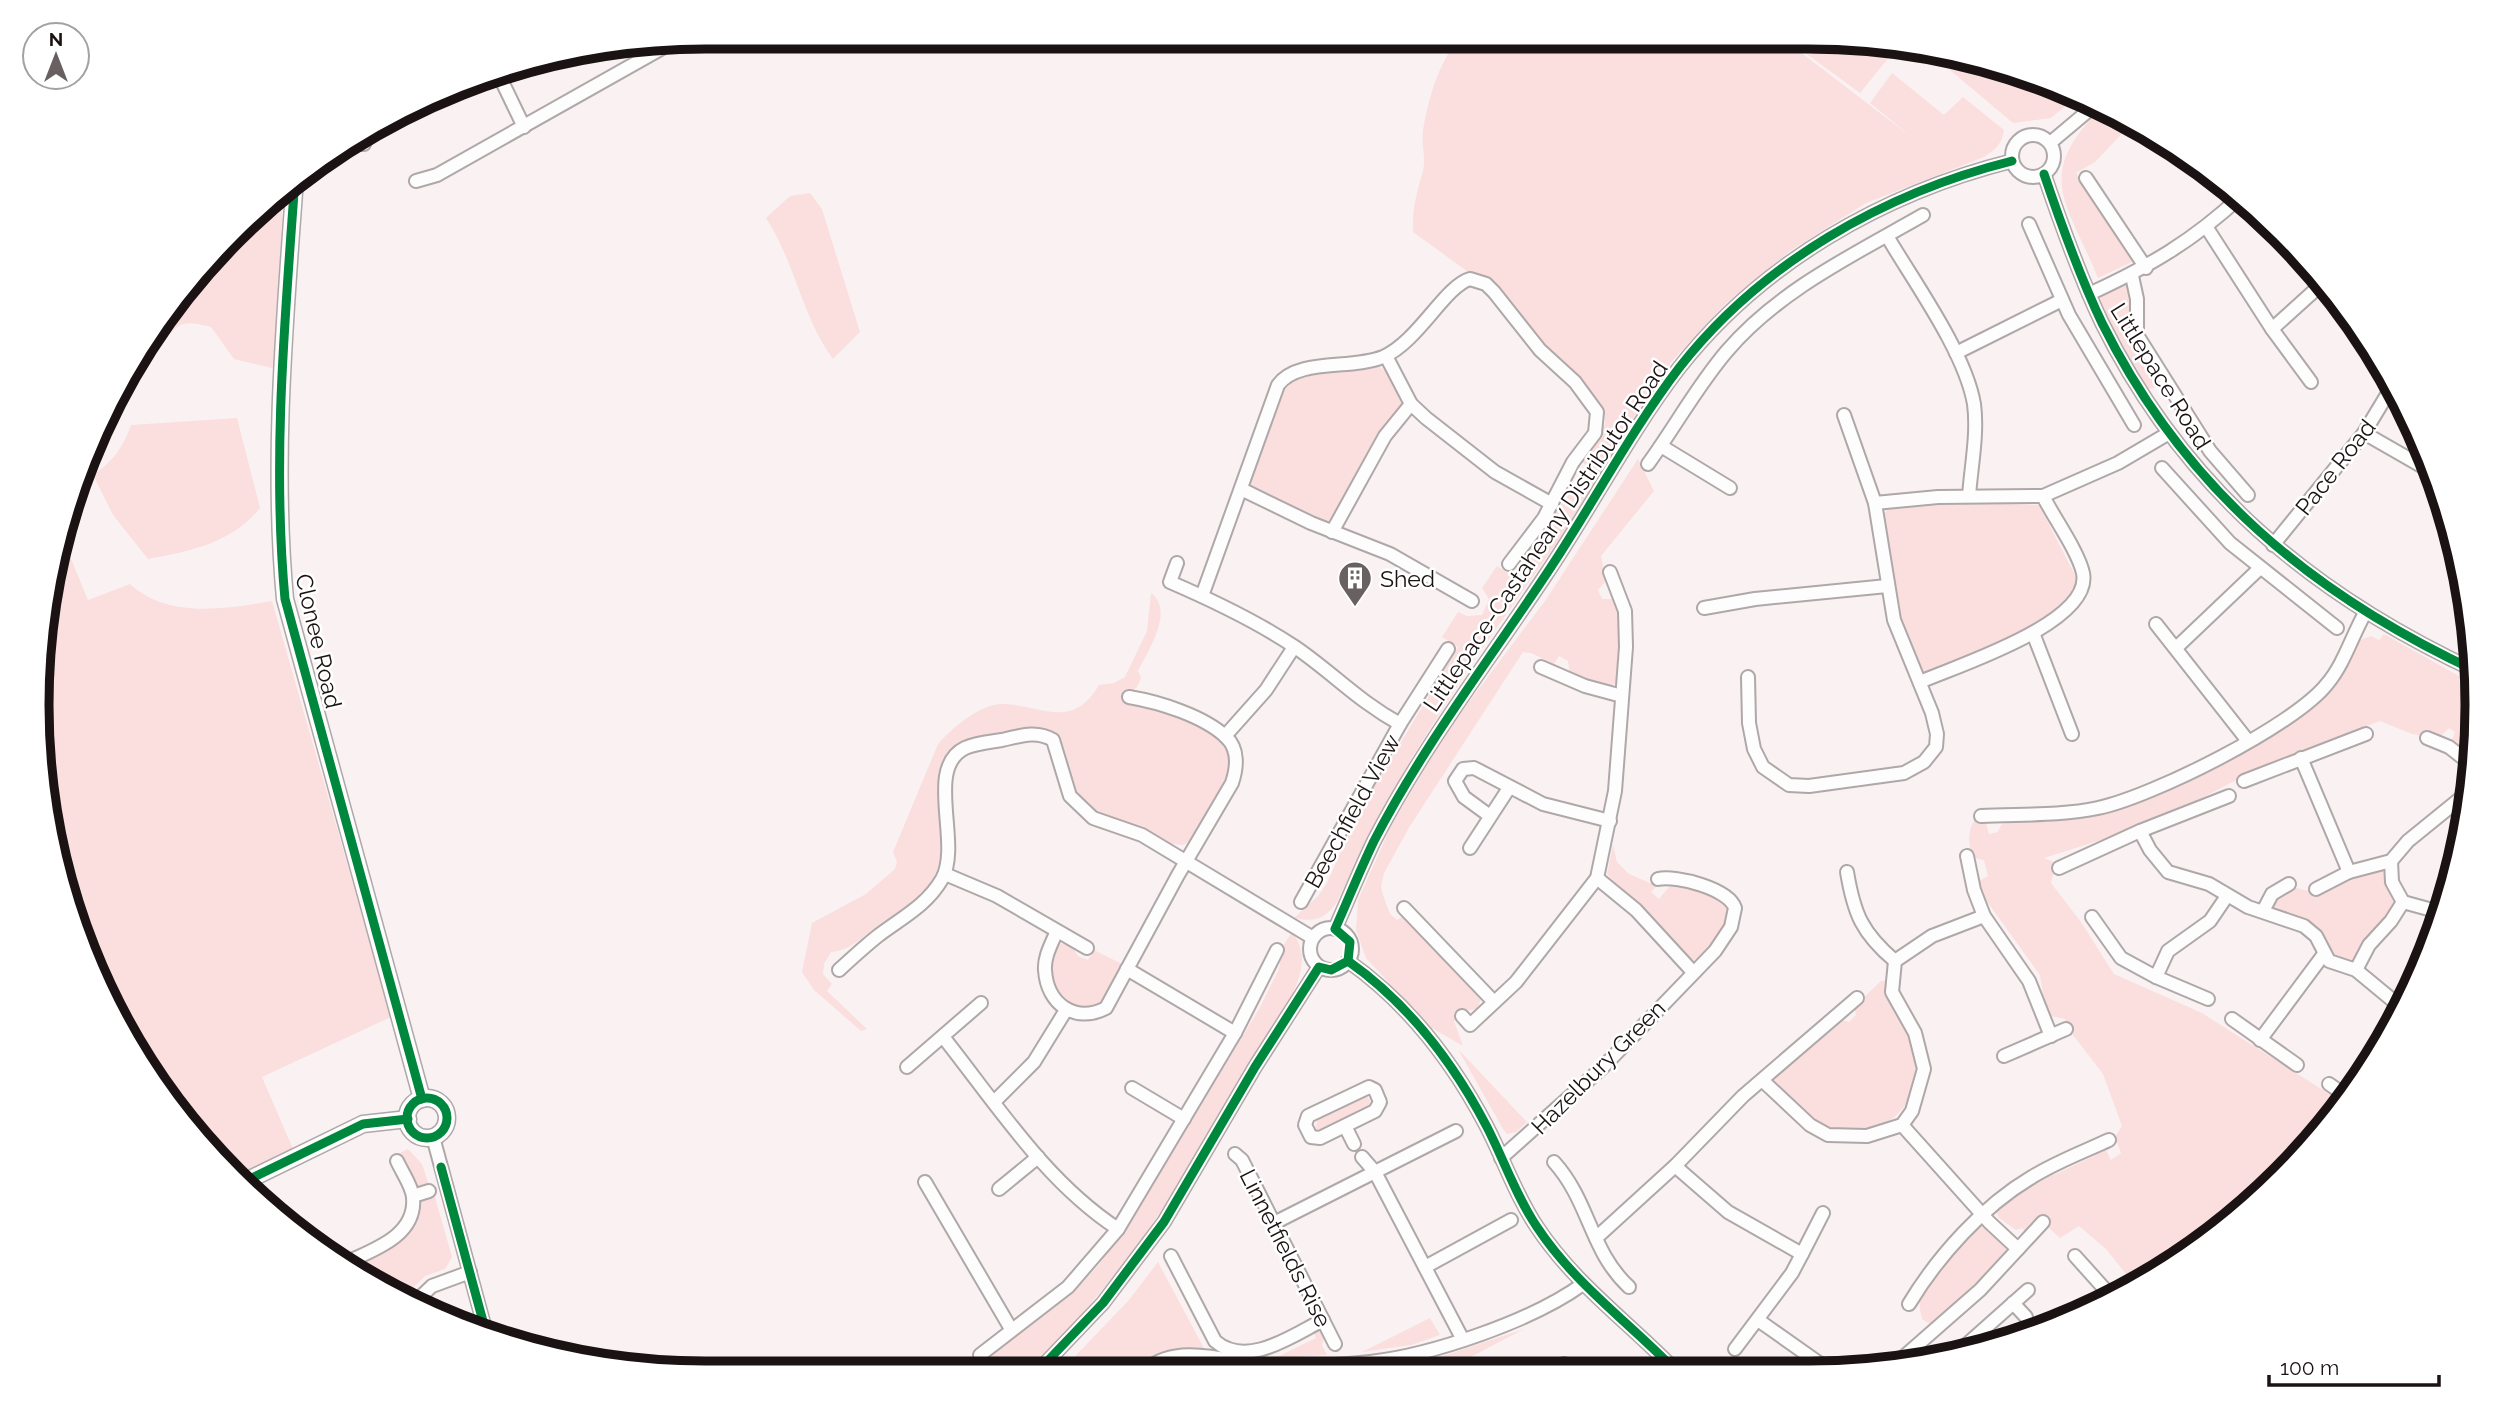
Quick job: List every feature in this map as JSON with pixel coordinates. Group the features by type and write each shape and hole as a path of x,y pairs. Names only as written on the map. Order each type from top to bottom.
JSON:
{"main road":[{"name":"Clonee Road","path":"294,195 285,320 281,443 281,558 285,600 422,1099"},
{"path":"422,1099 438,1101 446,1110 446,1126 433,1137 417,1135 409,1126 408,1118 412,1105 422,1099"},
{"path":"251,1178 363,1124 408,1118"}],"street":[{"path":"416,181 438,175 658,50"},
{"path":"502,81 524,127"},
{"path":"2050,143 2087,112"},
{"path":"2034,134 2050,143 2054,158 2044,174 2025,176 2012,162 2012,148 2021,138 2034,134"},
{"name":"Littlepace-Castaheany Distributor Road","path":"1335,929 1375,840 1420,761 1485,660 1546,575 1667,386 1707,334 1773,275 1871,214 1931,187 2012,162"},
{"name":"Littlepace Road","path":"2044,174 2089,294 2104,325 2169,433 2211,486 2303,571 2365,613 2464,665"},
{"path":"2085,178 2146,268"},
{"path":"2089,294 2146,268 2207,228 2232,204"},
{"path":"1648,464 1706,377 1755,323 1816,276 1923,215"},
{"path":"2029,224 2062,300 2121,416 2134,425"},
{"path":"2207,228 2272,329 2311,382"},
{"path":"1887,236 1956,353 1974,407 1969,496"},
{"path":"2132,276 2137,299 2137,335 2202,439 2244,490 2249,475"},
{"path":"1202,596 1278,385 1285,376 1299,369 1349,366 1386,356 1417,333 1455,289 1470,279 1486,284 1494,292 1540,350 1575,382 1597,412 1595,433 1573,462 1552,504 1509,564"},
{"path":"2272,329 2316,289"},
{"path":"1956,353 2062,300"},
{"path":"1386,356 1411,404 1495,472 1552,504"},
{"name":"Pace Road","path":"2273,545 2364,433 2387,395"},
{"path":"1332,532 1385,436 1411,404"},
{"path":"1748,677 1751,738 1759,760 1782,781 1797,786 1905,773 1924,762 1936,747 1937,734 1920,682 1894,620 1874,503 1844,415"},
{"path":"1874,503 1969,496 2043,496 2118,463 2169,433"},
{"path":"2364,433 2419,465"},
{"path":"1661,446 1730,488"},
{"path":"2162,468 2165,482 2259,569 2321,623 2337,628"},
{"path":"1241,489 1332,532 1390,554 1472,601"},
{"path":"1920,682 2032,633 2068,610 2078,597 2083,580 2080,566 2043,496"},
{"path":"1177,563 1170,582 1202,596 1294,647 1361,701 1400,724"},
{"path":"2176,648 2259,569"},
{"path":"1462,1016 1470,1025 1516,982 1597,878 1610,821 1619,759 1626,619 1610,572"},
{"path":"1704,608 1887,586"},
{"path":"1981,816 2086,810 2110,806 2162,785 2248,741 2302,708 2327,685 2365,613"},
{"path":"2156,624 2248,741"},
{"path":"2032,633 2072,734"},
{"path":"1225,736 1266,690 1294,647"},
{"name":"Beechfield View","path":"1301,902 1400,724 1448,649"},
{"path":"1541,667 1585,686 1622,696"},
{"path":"1056,933 1044,969 1050,994 1066,1010 1085,1015 1106,1008 1185,862 1233,783 1237,768 1236,757 1225,736 1144,694 1129,697"},
{"path":"839,970 881,934 923,904 945,874 948,848 947,767 959,752 968,747 1030,734 1043,734 1053,740 1065,785 1077,804 1093,818 1142,835 1313,938"},
{"path":"2244,781 2366,734"},
{"path":"2427,738 2449,747 2463,758"},
{"path":"2301,758 2349,872"},
{"path":"1490,816 1458,791 1455,781 1459,773 1467,767 1474,768 1543,804 1610,821"},
{"path":"1470,848 1509,788"},
{"path":"2059,868 2140,831 2229,796"},
{"path":"2432,910 2403,902 2392,882 2391,861 2402,846 2457,801"},
{"path":"2140,831 2150,850 2168,872 2209,884 2227,895 2311,931 2319,939 2329,961 2356,970 2394,1001"},
{"path":"1967,856 1974,890 1984,916 2029,981 2051,1036"},
{"path":"2316,889 2349,872 2391,861"},
{"path":"1847,872 1852,905 1862,925 1874,943 1895,961"},
{"path":"945,874 997,896 1056,933 1087,948"},
{"path":"1597,878 1636,910 1693,972"},
{"name":"Hazelbury Green","path":"1501,1158 1603,1067 1728,934 1735,914 1734,903 1729,897 1703,887 1658,879"},
{"path":"2263,911 2272,894 2288,884"},
{"path":"2155,977 2168,951 2210,920 2227,895"},
{"path":"2356,970 2369,945 2391,921 2403,902"},
{"path":"1404,908 1494,1002"},
{"path":"1895,961 1932,936 1984,916"},
{"path":"2092,917 2121,958 2155,977 2208,999"},
{"path":"1335,929 1350,942 1348,961 1331,971 1319,967 1311,957 1313,938 1323,930 1335,929"},
{"path":"980,1355 1068,1287 1118,1229 1235,1033 1277,950"},
{"path":"2260,1040 2324,954"},
{"path":"1348,961 1390,994 1433,1042 1457,1075 1534,1224 1559,1259 1666,1361"},
{"path":"1762,1080 1810,1125 1828,1135 1867,1136 1902,1125 1912,1111 1924,1069 1920,1046 1892,992 1895,961"},
{"path":"1048,1361 1103,1303 1164,1223 1255,1067 1319,967"},
{"path":"1127,969 1235,1033"},
{"path":"1595,1238 1675,1166 1762,1080 1848,1014 1857,998"},
{"path":"907,1068 981,1003"},
{"path":"994,1102 1034,1062 1066,1010"},
{"path":"2232,1019 2297,1065"},
{"path":"2004,1056 2066,1029"},
{"path":"944,1038 1038,1157 1098,1216 1118,1229"},
{"path":"2329,1084 2339,1091"},
{"path":"1132,1088 1184,1119"},
{"path":"1364,1088 1375,1090 1380,1102 1378,1108 1345,1126 1317,1139 1311,1137 1305,1122 1308,1116 1364,1088"},
{"path":"1902,1125 1984,1216 2018,1249"},
{"path":"1345,1126 1354,1144"},
{"path":"1274,1223 1456,1130"},
{"path":"433,1137 483,1322"},
{"path":"1909,1304 1936,1266 1984,1216 2029,1179 2109,1140"},
{"name":"Linnetfields Rise","path":"1236,1154 1242,1160 1335,1343"},
{"path":"999,1189 1038,1157"},
{"path":"1362,1157 1375,1172 1463,1340"},
{"path":"354,1258 400,1234 408,1220 413,1196 397,1161"},
{"path":"1554,1162 1571,1184 1607,1264 1629,1287"},
{"path":"1675,1166 1728,1212 1802,1254"},
{"path":"925,1182 1012,1329"},
{"path":"413,1196 429,1191"},
{"path":"1735,1349 1802,1254 1823,1213"},
{"path":"1424,1266 1511,1220"},
{"path":"1908,1353 1980,1290 2043,1222"},
{"path":"1171,1256 1213,1337 1224,1347 1261,1350 1323,1320"},
{"path":"2075,1256 2105,1290"},
{"path":"421,1296 432,1286 470,1272"},
{"path":"1374,1361 1422,1353 1463,1340 1554,1301 1583,1284"},
{"path":"1971,1341 2028,1290"},
{"path":"2014,1303 2026,1317"},
{"path":"1758,1320 1816,1361"},
{"path":"1164,1361 1192,1355 1236,1361"}],"shaded area":[{"path":"1452,49 1796,49 1914,139 1870,103 1892,73 1944,115 1963,97 2004,130 1998,146 1984,157 1866,203 1790,251 1725,304 1672,361 1649,393 1559,540 1476,657 1412,757 1335,905 1317,919 1294,918 1318,896 1327,883 1355,819 1458,647 1442,637 1458,612 1467,616 1482,615 1489,599 1482,588 1497,566 1512,576 1587,466 1581,461 1605,424 1605,415 1590,390 1549,352 1491,280 1468,272 1413,232 1415,203 1423,169 1425,120 1436,80"},
{"path":"1800,49 1852,50 1891,55 1860,93"},
{"path":"1941,63 1979,71 2069,103 2051,118 2013,123"},
{"path":"2095,115 2125,131 2095,162 2076,173 2134,261 2098,278 2063,191 2062,173 2067,154 2079,133"},
{"path":"810,193 822,209 860,332 833,359 822,343 776,235 766,218 790,196"},
{"path":"283,204 276,369 234,359 211,327 184,324 170,334 166,332 212,272"},
{"path":"2127,283 2134,290 2133,321 2138,342 2162,387 2147,389 2099,303 2101,296"},
{"path":"1378,366 1394,384 1400,396 1401,407 1367,454 1331,520 1325,522 1255,490 1250,485 1251,474 1287,383 1297,376"},
{"path":"237,418 260,508 237,530 223,538 194,549 148,559 113,515 93,475 117,453 131,425"},
{"path":"1638,459 1654,491 1601,556 1606,581 1598,590 1602,599 1614,599 1621,617 1621,652 1616,683 1605,686 1593,684 1570,675 1568,661 1559,656 1554,664 1523,652 1410,826 1384,873 1381,887 1390,914 1397,920 1402,917 1409,919 1481,997 1478,1009 1464,1011 1454,1021 1463,1046 1430,1027 1366,958 1356,930 1358,900 1392,824 1447,731 1545,601"},
{"path":"1945,502 2039,505 2077,579 2068,602 2033,627 1935,670 1924,672 1897,610 1882,517 1890,506"},
{"path":"68,551 88,600 130,584 162,603 180,607 236,607 272,601 391,1017 262,1077 293,1149 245,1172 241,1169 212,1138 160,1069 137,1033 99,956 71,875 50,748 50,662"},
{"path":"1151,593 1161,610 1157,631 1138,671 1141,678 1137,687 1121,700 1193,723 1223,745 1230,760 1229,778 1213,810 1192,840 1183,845 1172,844 1095,812 1070,785 1062,743 1048,731 1027,727 972,739 946,755 942,767 944,835 938,867 931,882 917,899 858,941 831,952 824,964 823,974 832,984 827,991 867,1029 861,1031 814,990 802,972 812,923 866,894 895,869 897,862 893,852 938,744 958,725 984,708 1001,704 1066,712 1078,708 1099,685 1114,683 1125,677 1147,631"},
{"path":"2384,634 2464,679 2464,750 2451,743 2455,732 2449,728 2439,738 2412,734 2380,721 2271,762 2194,802 2104,839 2044,858 2056,863 2051,883 2081,922 2114,974 2202,1013 2334,1097 2302,1138 2242,1198 2173,1250 2129,1277 2106,1249 2079,1226 2060,1238 2038,1218 2025,1231 2022,1228 2016,1230 1999,1218 1996,1210 2021,1189 2051,1172 2054,1175 2106,1150 2111,1160 2121,1153 2115,1137 2122,1126 2103,1074 2073,1035 2065,1019 2051,1016 2044,1000 2040,975 1983,896 1979,881 1988,876 1984,860 1974,858 1970,848 1969,835 1974,821 1986,823 1989,834 1998,832 2001,825 2012,819 2100,814 2147,798 2256,742 2317,705 2335,684 2357,641 2371,636 2379,640"},
{"path":"1613,845 1617,862 1629,874 1657,886 1651,892 1659,899 1669,887 1676,885 1723,899 1730,912 1712,948 1693,960 1681,951 1607,874"},
{"path":"2380,868 2387,875 2396,902 2383,923 2365,939 2353,961 2332,958 2317,929 2308,921 2271,910 2271,900 2292,887 2313,892 2345,877"},
{"path":"1292,932 1302,955 1292,995 1224,1104 1173,1193 1135,1250 1064,1336 1038,1361 994,1361 990,1353 1079,1286 1098,1266 1137,1212 1259,1009 1279,969 1283,946"},
{"path":"1061,944 1071,945 1078,956 1088,960 1094,950 1122,964 1107,1001 1090,1009 1078,1008 1067,1002 1058,992 1050,967 1053,954"},
{"path":"1881,981 1885,981 1890,1002 1914,1049 1917,1076 1913,1092 1905,1106 1881,1126 1866,1131 1834,1129 1802,1110 1774,1084 1773,1079 1840,1019 1849,1022 1856,1015 1854,1007"},
{"path":"1458,1049 1527,1122 1516,1132 1507,1134 1503,1129"},
{"path":"1365,1095 1370,1100 1369,1105 1321,1130 1315,1129 1318,1119"},
{"path":"408,1149 422,1164 429,1185 419,1188 411,1181 398,1154"},
{"path":"434,1194 452,1257 445,1269 425,1276 410,1291 359,1261 394,1244 418,1202"},
{"path":"1980,1227 1997,1236 2004,1243 2007,1252 1932,1325 1922,1319 1920,1304 1923,1293 1945,1261"},
{"path":"1158,1262 1207,1354 1151,1361 1071,1361 1129,1300"},
{"path":"1430,1318 1440,1335 1411,1345 1362,1352"},
{"path":"1524,1329 1464,1361 1423,1361"},
{"path":"1313,1330 1322,1331 1325,1336 1322,1345 1327,1355 1275,1358 1316,1338"}],"cycle path":[{"path":"1048,1361 1103,1303 1164,1222 1255,1067 1319,967 1331,970 1348,961 1350,942 1335,929 1393,806 1435,738 1564,548 1644,418 1679,368 1712,330 1748,296 1828,237 1918,192 2012,161"},
{"path":"2044,174 2078,268 2102,323 2135,382 2172,436 2213,485 2258,530 2307,571 2359,607 2416,641 2464,665"},
{"path":"294,195 281,389 281,547 285,599 422,1099"},
{"path":"1348,961 1391,996 1444,1057 1474,1103 1537,1227 1567,1266 1666,1361"},
{"path":"427,1098 441,1104 447,1118 441,1132 427,1138 413,1132 407,1118 413,1104 427,1098"},
{"path":"251,1178 363,1124 408,1119"},
{"path":"441,1167 483,1322"}],"place":[{"name":"Shed","path":"1355,608"}]}
